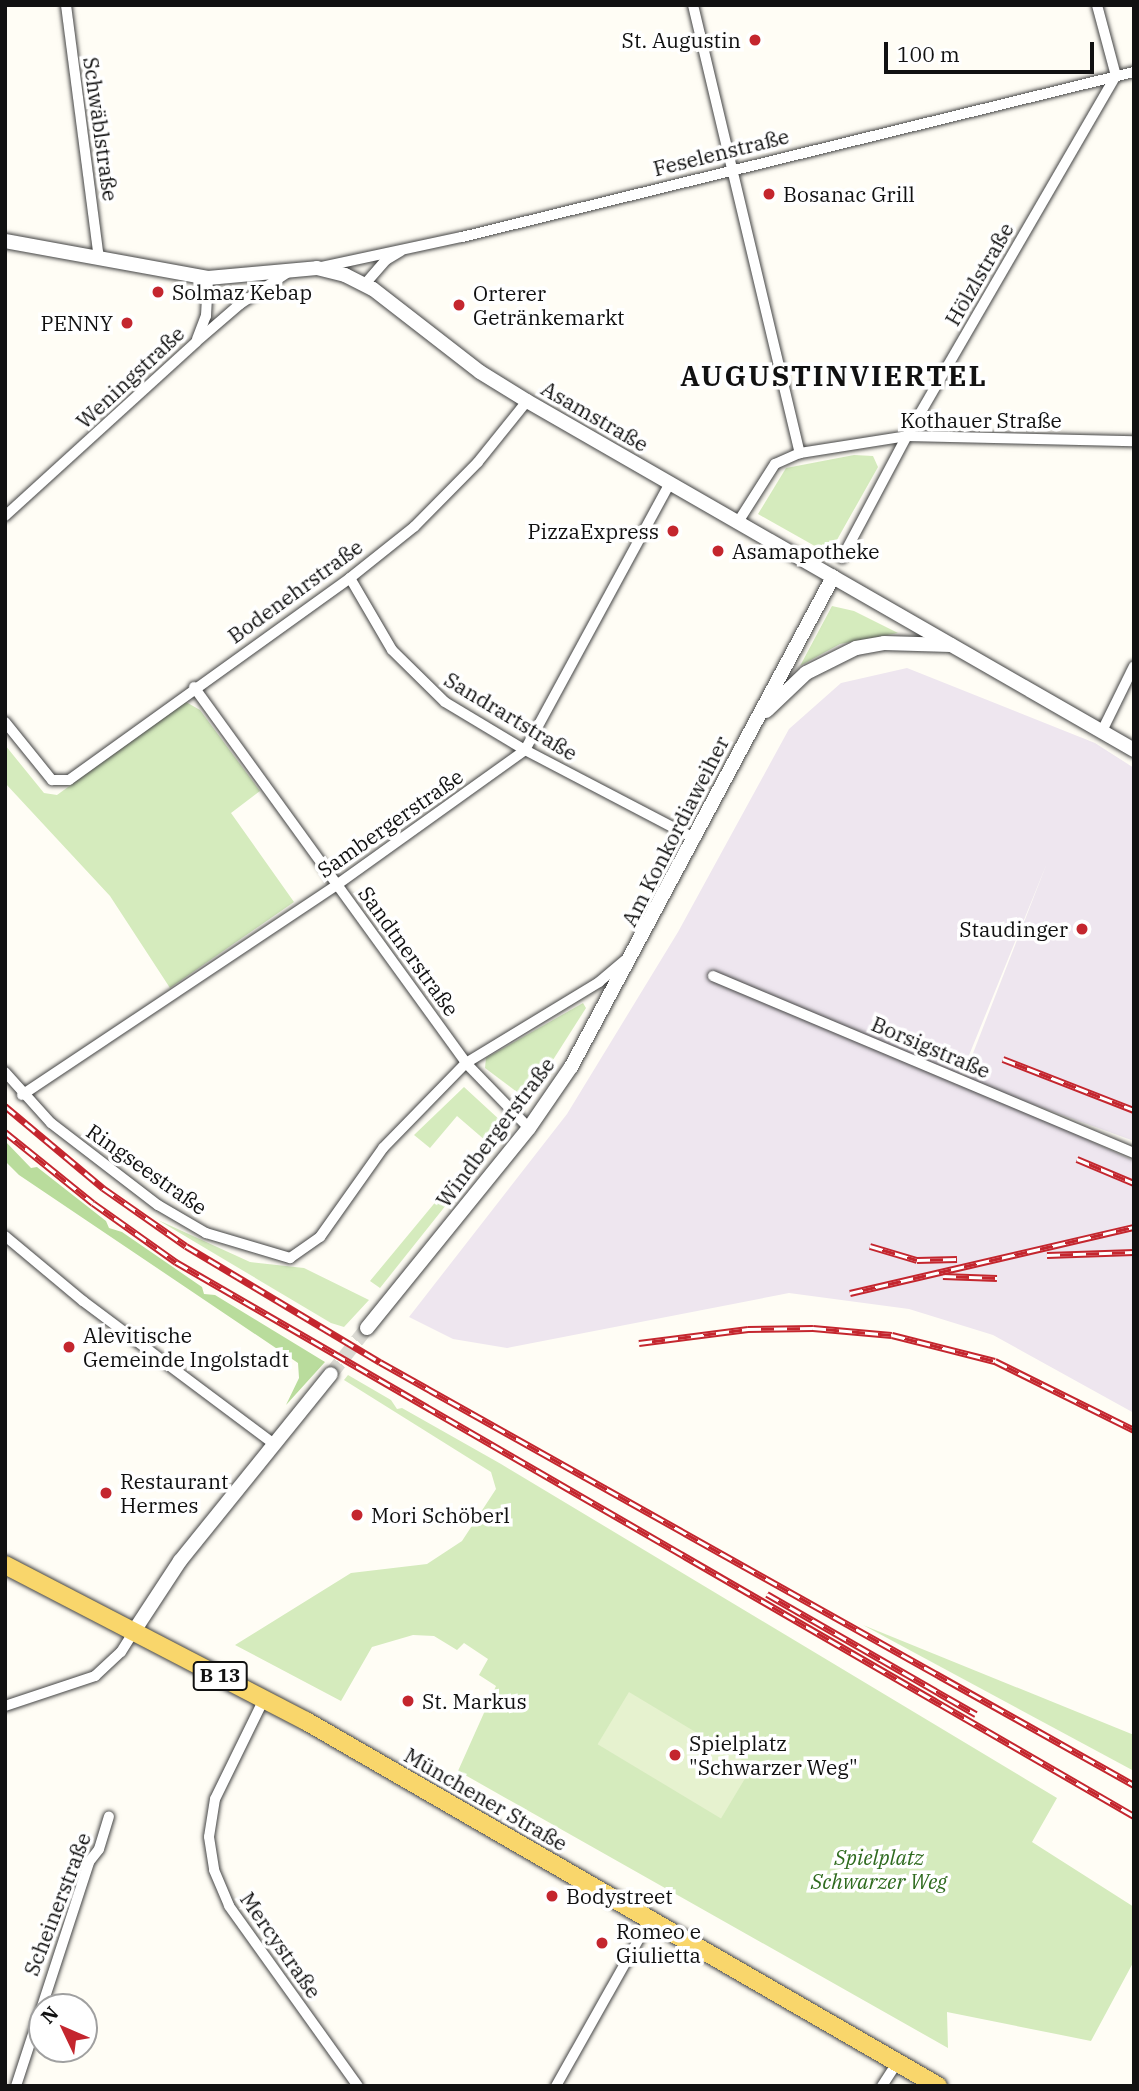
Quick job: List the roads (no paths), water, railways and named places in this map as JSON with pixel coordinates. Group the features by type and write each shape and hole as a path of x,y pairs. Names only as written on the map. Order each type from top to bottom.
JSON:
{"main road":[{"name":"Münchener Straße","path":"5,1565 264,1699 938,2086"}],"street":[{"name":"Schwäblstraße","path":"66,5 99,258"},
{"path":"693,5 800,453"},
{"path":"1097,5 1116,76"},
{"name":"Feselenstraße","path":"317,268 407,249 1134,72"},
{"name":"Hölzlstraße","path":"842,558 907,436 1116,76"},
{"name":"Asamstraße","path":"5,241 208,278 287,273 317,268 365,284 480,372 527,401 1134,750"},
{"path":"365,284 386,260 407,249"},
{"name":"Weningstraße","path":"5,516 195,342 240,304 287,273"},
{"path":"195,342 205,316 208,278"},
{"name":"Bodenehrstraße","path":"5,722 41,768 59,783 88,767 194,687 349,579 446,497 527,401"},
{"name":"Kothauer Straße","path":"738,522 769,470 788,456 800,453 907,436 1134,441"},
{"name":"Sambergerstraße","path":"22,1095 338,884 525,750 670,483"},
{"name":"Am Konkordiaweiher","path":"290,1258 320,1237 383,1148 466,1063 599,982 638,948 833,577"},
{"name":"Sandrartstraße","path":"349,579 379,631 409,671 445,702 525,750 695,839"},
{"path":"753,725 806,673 856,648 884,643 953,646"},
{"path":"1102,731 1134,666"},
{"name":"Sandtnerstraße","path":"194,687 466,1063 529,1128"},
{"name":"Windbergerstraße","path":"367,1328 529,1128 571,1068 638,948"},
{"name":"Borsigstraße","path":"713,976 1134,1153"},
{"name":"Ringseestraße","path":"5,1072 22,1095 94,1160 158,1205 206,1233 290,1258"},
{"path":"5,1236 92,1308 274,1444"},
{"path":"5,1706 95,1676 121,1652 180,1561 331,1374"},
{"name":"Mercystraße","path":"264,1699 215,1799 209,1837 214,1870 229,1906 358,2086"},
{"name":"Scheinerstraße","path":"16,2086 84,1875 99,1849 109,1816"},
{"path":"556,2086 650,1919"},
{"path":"882,2086 898,2061"}],"tunnel":[{"path":"331,1374 367,1328"}],"railway":[{"path":"1003,1059 1134,1110"},
{"path":"5,1106 103,1188 186,1246 380,1362 1134,1785"},
{"path":"5,1132 93,1203 176,1262 1134,1816"},
{"path":"1077,1159 1134,1183"},
{"path":"850,1293 1134,1227"},
{"path":"870,1246 917,1260 957,1259"},
{"path":"1047,1255 1134,1252"},
{"path":"943,1276 997,1278"},
{"path":"639,1343 748,1329 813,1328 892,1335 995,1361 1134,1430"},
{"path":"767,1594 976,1714"}],"place":[{"name":"St. Augustin","path":"755,40"},
{"name":"Bosanac Grill","path":"769,194"},
{"name":"Solmaz Kebap","path":"158,292"},
{"name":"Orterer Getränkemarkt","path":"459,305"},
{"name":"PENNY","path":"127,323"},
{"name":"PizzaExpress","path":"673,531"},
{"name":"Asamapotheke","path":"718,551"},
{"name":"Staudinger","path":"1082,929"},
{"name":"Alevitische Gemeinde Ingolstadt","path":"69,1347"},
{"name":"Restaurant Hermes","path":"106,1493"},
{"name":"Mori Schöberl","path":"357,1515"},
{"name":"St. Markus","path":"408,1701"},
{"name":"Spielplatz \"Schwarzer Weg\"","path":"675,1755"},
{"name":"Bodystreet","path":"552,1896"},
{"name":"Romeo e Giulietta","path":"602,1943"}],"district":[{"name":"AUGUSTINVIERTEL","path":"834,376"}],"park label":[{"name":"Spielplatz Schwarzer Weg","path":"879,1869"}]}
